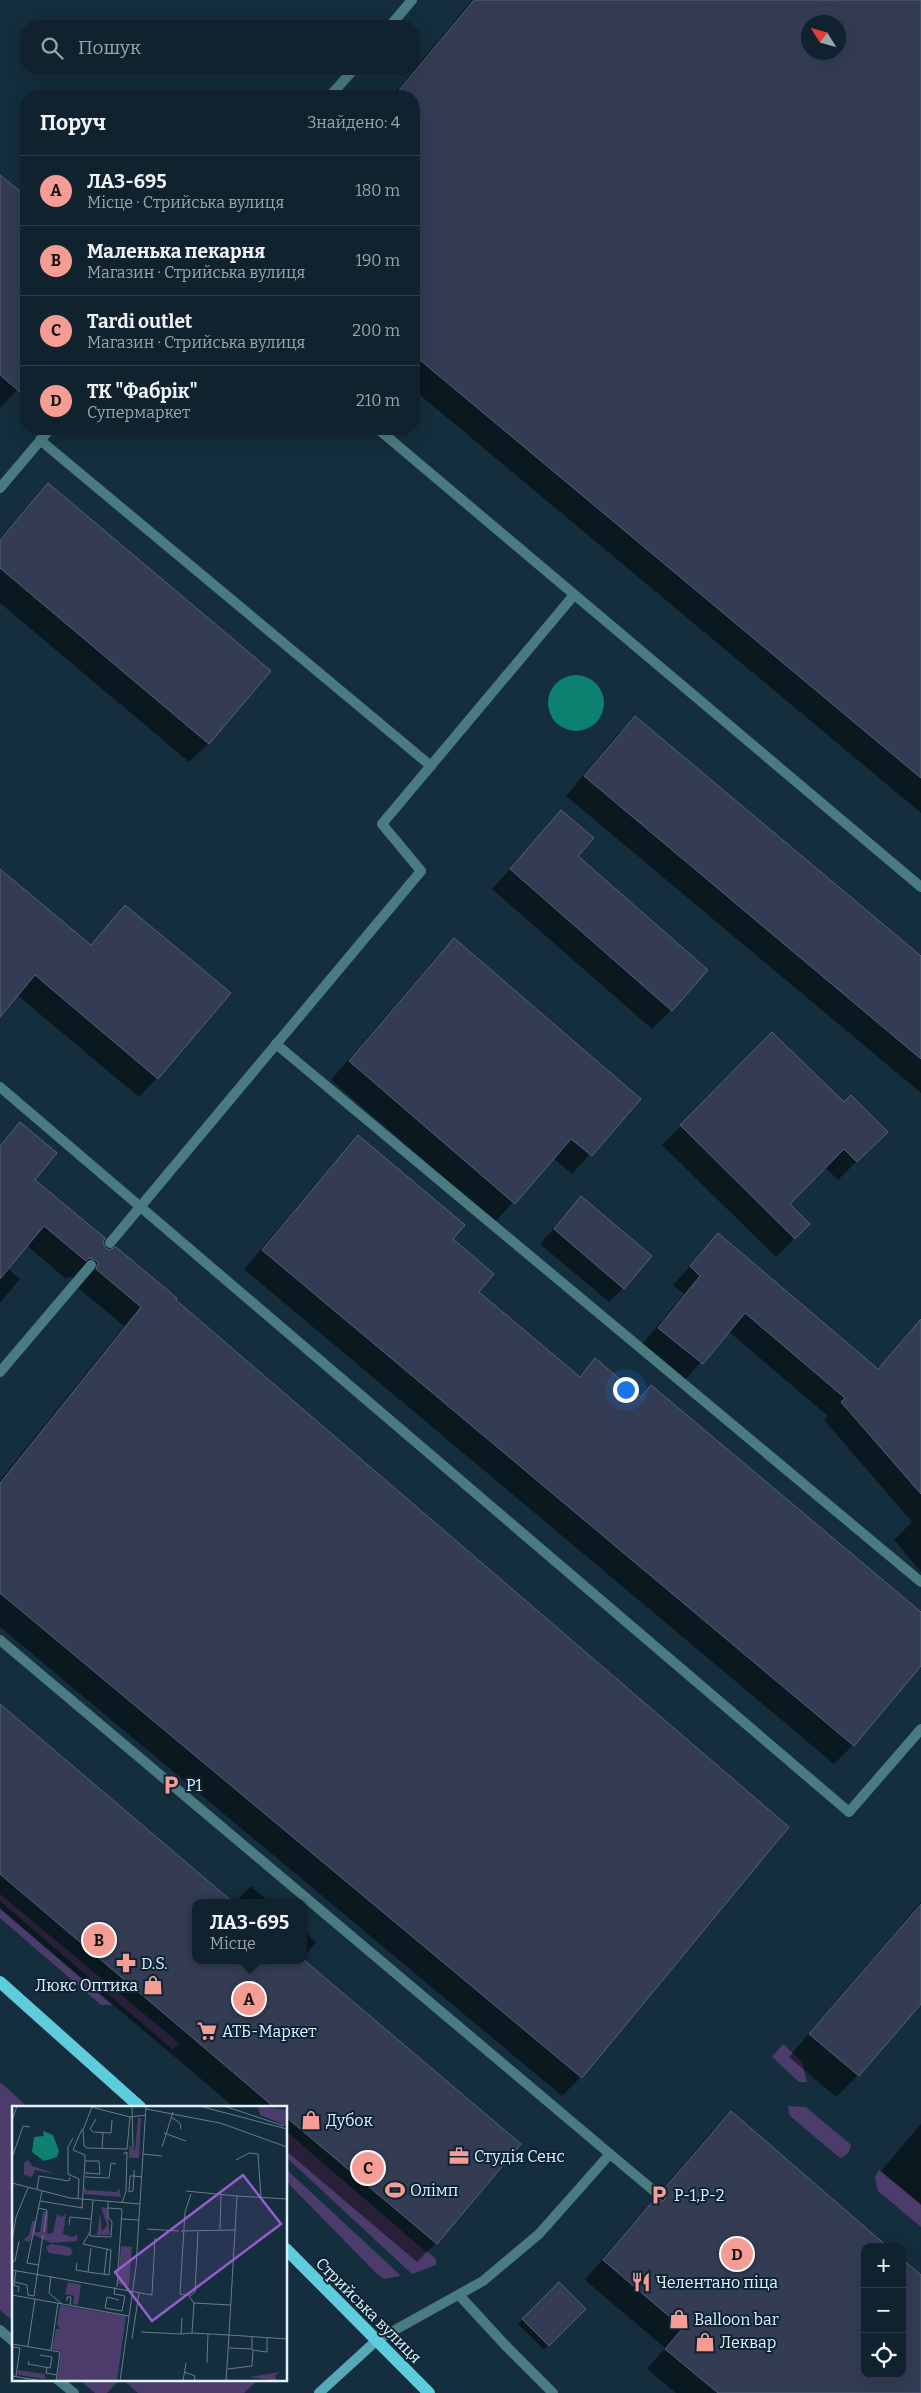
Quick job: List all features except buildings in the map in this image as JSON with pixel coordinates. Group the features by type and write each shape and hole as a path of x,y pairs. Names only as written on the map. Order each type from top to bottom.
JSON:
{"main road":[{"path":"0,1982 139,2106"},
{"name":"Стрийська вулиця","path":"288,2251 429,2393"}],"street":[{"path":"318,2393 377,2340"}],"lane":[{"path":"395,20 412,0"},
{"path":"335,90 349,75"},
{"path":"0,488 45,435"},
{"path":"385,435 921,887"},
{"path":"40,440 431,766"},
{"path":"110,1243 421,871 382,824 574,595"},
{"path":"276,1044 921,1582"},
{"path":"0,1087 849,1812 921,1729"},
{"path":"0,1372 91,1265"},
{"path":"0,1640 659,2195"},
{"path":"377,2340 483,2281 539,2234 610,2154"},
{"path":"459,2294 507,2347 553,2393"},
{"path":"0,2330 12,2340"},
{"path":"59,2380 74,2393"}],"shaded area":[{"path":"576,675 587,677 596,683 602,692 604,703 602,714 596,723 587,729 576,731 565,729 556,723 550,714 548,703 550,692 556,683 565,677"},
{"path":"0,1894 179,2043 173,2050 0,1901"},
{"path":"0,1908 112,2005 101,2005 0,1918"},
{"path":"783,2044 802,2062 807,2082 799,2082 772,2057"},
{"path":"0,2082 27,2106 12,2106 12,2320 0,2310"},
{"path":"788,2106 806,2107 851,2145 850,2149 840,2158 789,2115"},
{"path":"288,2133 425,2251 434,2256 436,2265 412,2274 288,2159"},
{"path":"288,2171 400,2276 384,2279 288,2183"},
{"path":"878,2171 921,2204 921,2227 878,2191 875,2178"},
{"path":"80,2380 119,2380 107,2393 95,2393"},
{"path":"123,2380 258,2380 244,2393 138,2393"}],"place":[{"name":"P1","path":"171,1785"},
{"name":"Маленька пекарня","path":"99,1940"},
{"name":"D.S.","path":"126,1963"},
{"name":"Люкс Оптика","path":"153,1985"},
{"name":"ЛАЗ-695","path":"249,1999"},
{"name":"АТБ-Маркет","path":"207,2031"},
{"name":"Дубок","path":"311,2120"},
{"name":"Студія Сенс","path":"459,2156"},
{"name":"Tardi outlet","path":"368,2168"},
{"name":"Олімп","path":"395,2190"},
{"name":"P-1,P-2","path":"659,2195"},
{"name":"ТК \"Фабрік\"","path":"737,2254"},
{"name":"Челентано піца","path":"641,2282"},
{"name":"Balloon bar","path":"679,2319"},
{"name":"Леквар","path":"705,2342"}]}
